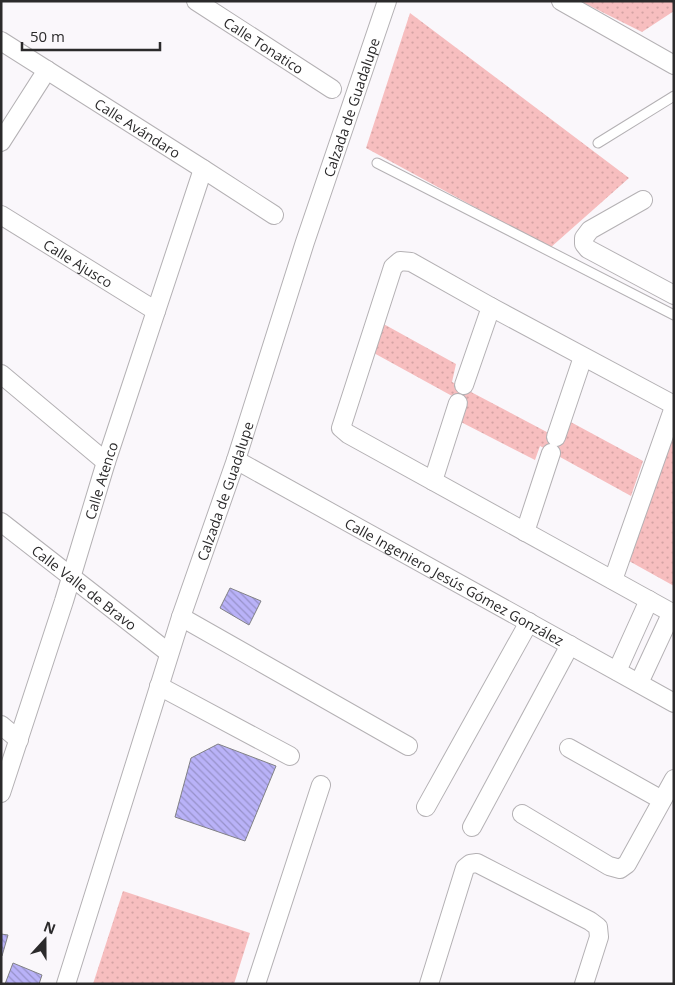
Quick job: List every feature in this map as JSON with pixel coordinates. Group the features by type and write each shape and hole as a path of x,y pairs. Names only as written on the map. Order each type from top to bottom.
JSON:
{"street":[{"name":"Calle Tonatico","path":"196,1 332,89"},
{"name":"Calzada de Guadalupe","path":"66,984 169,653 236,460 305,242 387,1"},
{"path":"561,1 674,65"},
{"name":"Calle Avándaro","path":"1,41 274,215"},
{"path":"1,142 47,70"},
{"name":"Calle Atenco","path":"1,793 106,462 203,169"},
{"path":"643,200 590,230 584,238 584,244 588,249 674,295"},
{"name":"Calle Ajusco","path":"1,215 156,311"},
{"path":"613,580 674,406 411,262 400,261 393,267 341,428 348,434 525,532 673,613 639,684"},
{"path":"464,385 491,307"},
{"path":"525,532 583,356"},
{"path":"1,374 106,462"},
{"path":"433,481 458,403"},
{"name":"Calle Ingeniero Jesús Gómez González","path":"236,460 674,703"},
{"name":"Calle Valle de Bravo","path":"1,522 169,653"},
{"path":"617,671 650,600"},
{"path":"181,617 408,746"},
{"path":"426,807 529,622"},
{"path":"472,827 570,645"},
{"path":"159,686 290,756"},
{"path":"1,725 19,740"},
{"path":"569,748 662,800"},
{"path":"522,814 609,866 620,870 627,864 674,779"},
{"path":"256,984 321,785"},
{"path":"429,984 465,868 470,864 477,863 598,928 599,936 584,984"}],"lane":[{"path":"598,143 674,96"},
{"path":"376,163 674,315"}],"shaded area":[{"path":"580,1 674,1 674,11 642,32"},
{"path":"410,13 629,178 550,248 366,148"},
{"path":"380,322 456,364 452,382 560,439 567,420 643,461 631,496 540,446 535,460 457,420 463,402 372,352"},
{"path":"671,434 674,436 674,586 629,561"},
{"path":"123,891 250,933 234,984 93,984"}],"building":[{"path":"230,588 261,601 249,625 220,608"},
{"path":"218,744 276,766 245,841 175,817 191,758"},
{"path":"1,934 8,935 2,956 1,955"},
{"path":"13,963 42,975 39,984 5,984"}]}
